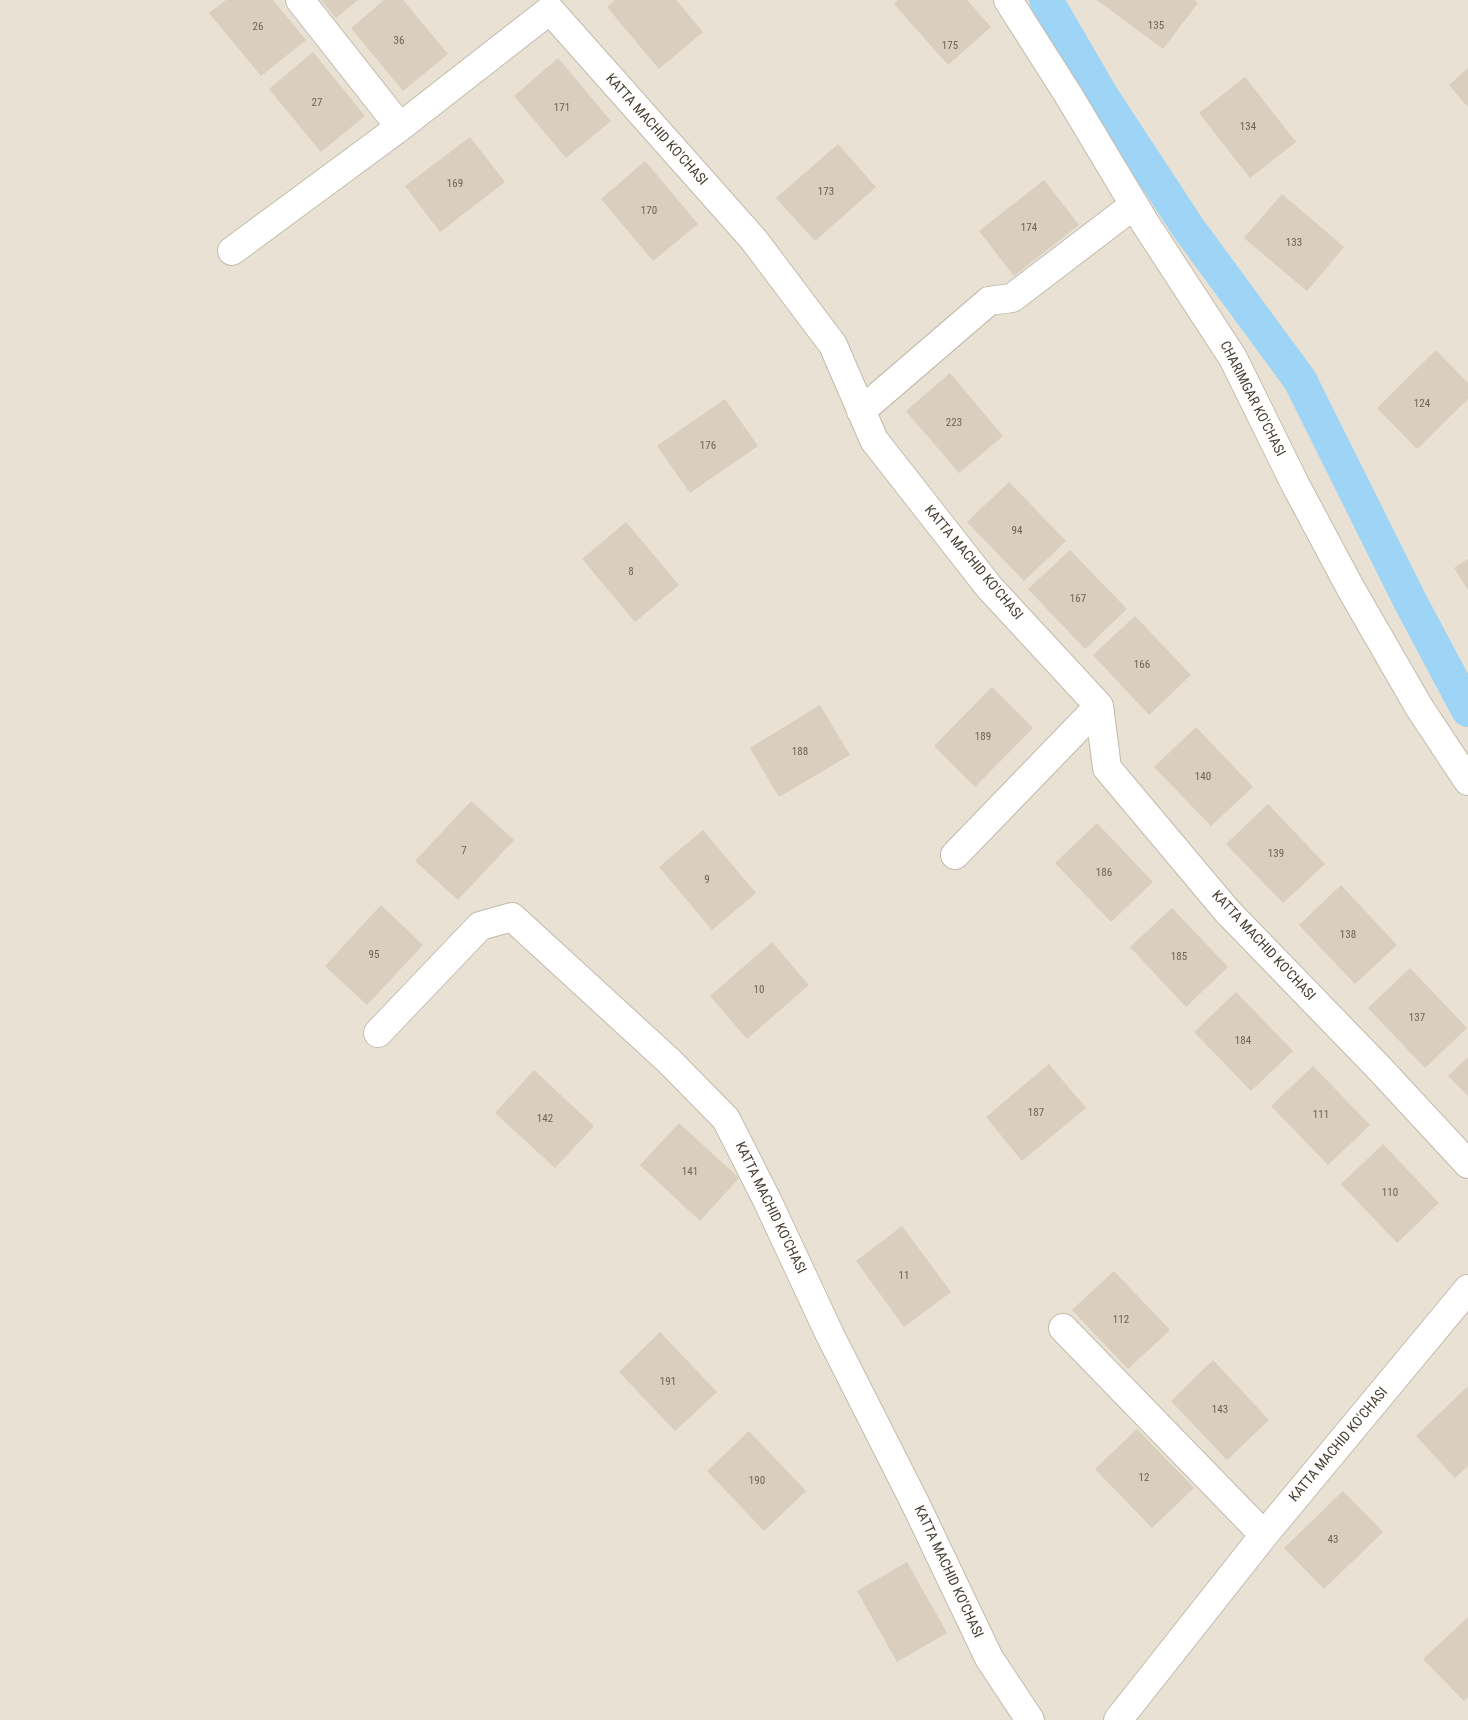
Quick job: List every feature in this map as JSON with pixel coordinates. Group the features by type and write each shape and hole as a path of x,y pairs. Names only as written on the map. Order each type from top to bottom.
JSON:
{"street":[{"path":"300,0 400,127"},
{"name":"CHARIMGAR KO'CHASI","path":"1008,0 1134,205 1233,358 1295,484 1351,589 1419,707 1468,781"},
{"name":"KATTA MACHID KO'CHASI","path":"232,251 400,127 550,10 754,240 833,345 874,440 989,587 1100,706 1107,768 1227,911 1380,1069 1468,1164"},
{"path":"861,411 989,301 1012,298 1134,205"},
{"path":"955,855 1100,706"},
{"name":"KATTA MACHID KO'CHASI","path":"378,1034 480,926 512,917 669,1061 726,1119 767,1200 830,1335 915,1502 989,1658 1030,1720"},
{"name":"KATTA MACHID KO'CHASI","path":"1118,1720 1264,1535 1468,1289"},
{"path":"1063,1328 1264,1535"}],"shaded area":[{"path":"0,0 1468,0 1468,1720 0,1720"}],"building":[{"path":"226,0 273,0 306,40 261,76 209,13"},
{"path":"321,0 358,0 336,18"},
{"path":"384,0 403,0 448,54 403,91 351,28"},
{"path":"615,0 676,0 703,32 659,69 607,7"},
{"path":"898,0 967,0 991,27 948,65 894,4"},
{"path":"1097,0 1194,0 1198,3 1163,49"},
{"path":"313,52 365,116 321,152 269,89"},
{"path":"558,58 611,121 566,158 514,96"},
{"path":"1468,68 1468,107 1449,85"},
{"path":"1245,77 1296,142 1250,178 1199,113"},
{"path":"470,137 505,182 440,232 405,186"},
{"path":"838,144 876,187 815,241 776,198"},
{"path":"645,161 698,224 653,261 601,199"},
{"path":"1044,180 1079,225 1014,276 979,231"},
{"path":"1282,194 1344,247 1307,291 1244,238"},
{"path":"1436,350 1468,383 1468,399 1417,449 1377,408"},
{"path":"950,373 1003,436 959,473 906,411"},
{"path":"725,399 758,446 690,493 657,446"},
{"path":"1009,482 1066,541 1024,581 967,522"},
{"path":"626,522 679,585 635,622 582,559"},
{"path":"1070,550 1127,609 1085,649 1028,589"},
{"path":"1468,559 1468,590 1454,568"},
{"path":"1135,616 1191,675 1149,715 1093,655"},
{"path":"992,687 1033,728 975,787 934,746"},
{"path":"820,705 850,755 779,797 750,748"},
{"path":"1196,727 1253,787 1211,826 1154,767"},
{"path":"471,801 514,840 458,900 415,861"},
{"path":"1268,804 1325,864 1283,903 1226,844"},
{"path":"1097,823 1153,882 1111,922 1055,863"},
{"path":"703,830 756,893 712,930 659,867"},
{"path":"1341,885 1397,945 1355,984 1299,925"},
{"path":"381,905 423,945 367,1005 325,966"},
{"path":"1172,908 1228,967 1186,1007 1130,947"},
{"path":"772,942 809,985 747,1039 710,996"},
{"path":"1410,968 1467,1028 1425,1068 1368,1008"},
{"path":"1236,992 1293,1051 1251,1091 1194,1032"},
{"path":"1468,1057 1468,1096 1448,1076"},
{"path":"1049,1064 1086,1108 1022,1161 986,1117"},
{"path":"1313,1066 1370,1125 1328,1165 1271,1106"},
{"path":"534,1070 594,1126 555,1168 495,1113"},
{"path":"679,1123 739,1178 700,1221 640,1165"},
{"path":"1383,1144 1439,1203 1397,1243 1341,1184"},
{"path":"902,1226 951,1292 904,1327 856,1261"},
{"path":"1114,1271 1170,1330 1128,1369 1072,1310"},
{"path":"660,1332 717,1392 675,1431 619,1372"},
{"path":"1213,1360 1269,1420 1227,1460 1171,1401"},
{"path":"1468,1386 1468,1466 1455,1478 1416,1436"},
{"path":"1137,1429 1194,1488 1152,1528 1095,1469"},
{"path":"749,1431 806,1491 764,1531 707,1471"},
{"path":"1343,1491 1383,1532 1324,1589 1284,1548"},
{"path":"907,1562 947,1633 897,1662 857,1591"},
{"path":"1468,1617 1468,1697 1464,1701 1423,1659"}],"waterway":[{"path":"1046,0 1103,98 1189,229 1300,380 1410,601 1468,710"}]}
